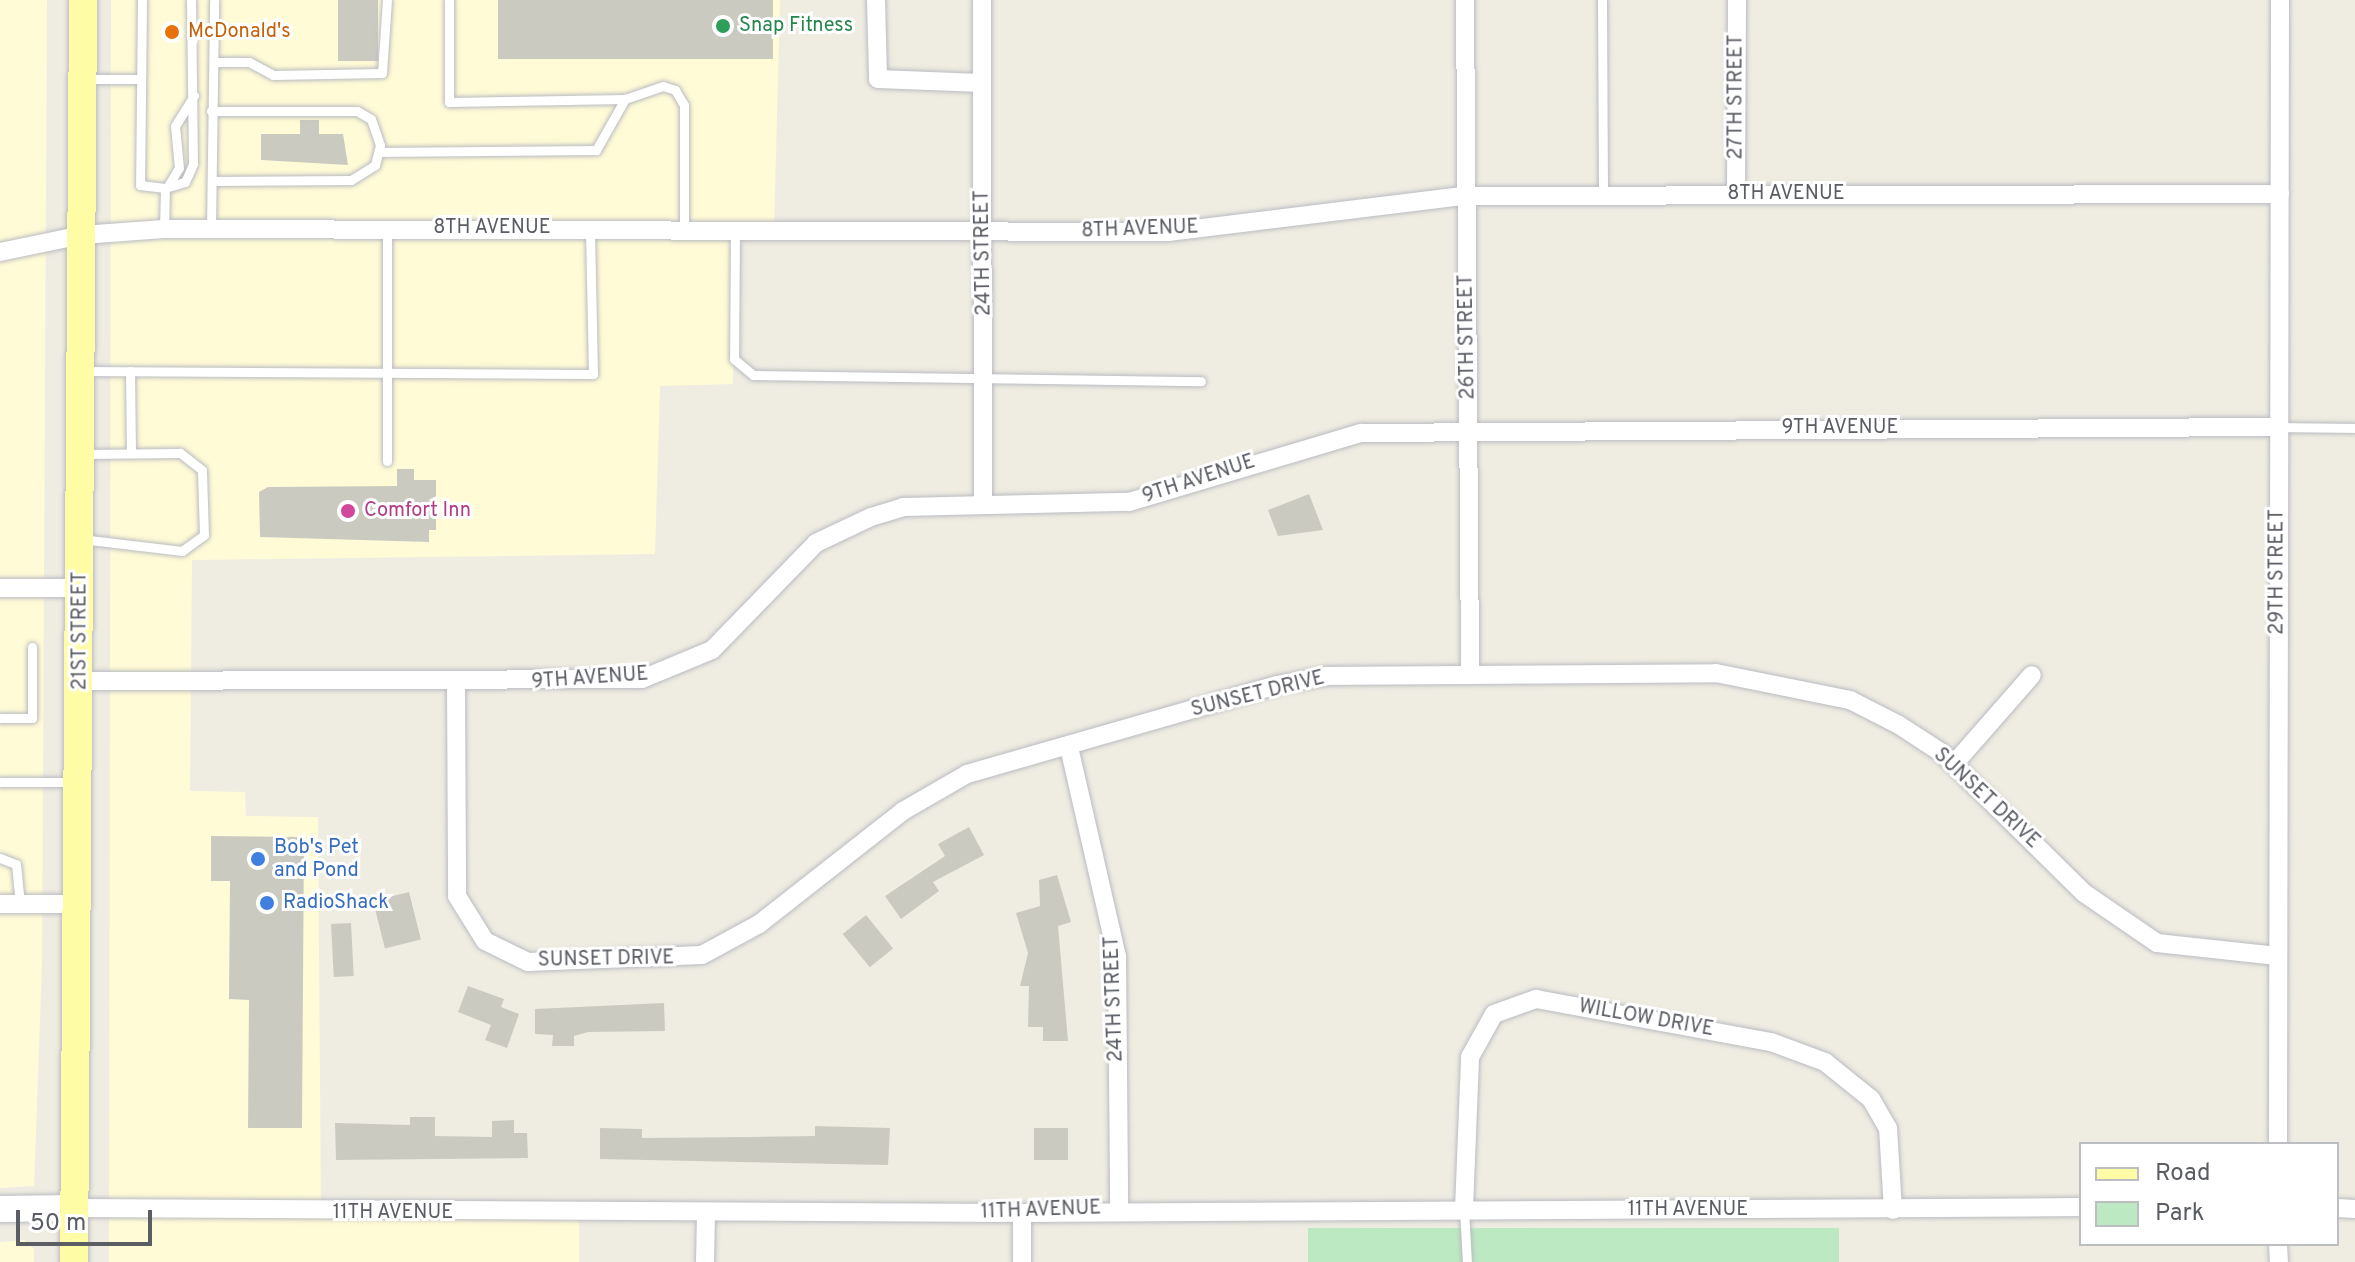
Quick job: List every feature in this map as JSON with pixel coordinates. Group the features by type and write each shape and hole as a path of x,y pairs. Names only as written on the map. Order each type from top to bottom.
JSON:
{"main road":[{"name":"21ST STREET","path":"74,1262 81,681 83,0"},
{"name":"11TH AVENUE","path":"0,1209 75,1208"}],"street":[{"path":"876,0 878,79 981,83"},
{"name":"24TH STREET","path":"982,0 983,505"},
{"name":"26TH STREET","path":"1465,0 1464,196 1470,433 1470,674"},
{"name":"27TH STREET","path":"1736,194 1737,0"},
{"name":"29TH STREET","path":"2278,1142 2280,0"},
{"name":"8TH AVENUE","path":"0,252 82,235 164,229 590,227 1169,232 1464,196 2280,194"},
{"name":"9TH AVENUE","path":"81,681 456,684 611,681 671,671 736,630 793,563 843,528 903,507 983,505 1089,509 1170,493 1361,433 2277,427"},
{"path":"0,588 81,588"},
{"name":"SUNSET DRIVE","path":"456,684 457,896 485,941 528,962 702,955 759,924 903,811 998,761 1069,747 1327,676 1716,673 1787,683 1850,700 1954,764 2129,928 2186,950 2277,956"},
{"path":"1954,764 2032,675"},
{"name":"24TH STREET","path":"1069,747 1117,956 1119,1208"},
{"path":"0,904 79,904"},
{"name":"WILLOW DRIVE","path":"1464,1209 1470,1057 1494,1014 1536,999 1771,1042 1825,1062 1871,1099 1888,1128 1893,1210"},
{"name":"11TH AVENUE","path":"75,1208 1022,1213 1119,1208 1893,1210 2079,1207"},
{"path":"705,1262 706,1213"},
{"path":"1022,1213 1022,1262"}],"lane":[{"path":"142,0 140,185 165,188 190,174 194,95 191,0"},
{"path":"211,228 214,0"},
{"path":"214,62 304,75 382,73 387,0"},
{"path":"449,0 449,102 625,99 663,86 681,96 684,228"},
{"path":"1602,0 1603,195"},
{"path":"83,79 141,79"},
{"path":"164,229 165,188 179,168 175,126 194,95"},
{"path":"379,152 596,150 625,99"},
{"path":"211,111 357,111 376,126 379,152 368,171 344,181 212,181"},
{"path":"82,371 593,374 590,227"},
{"path":"387,228 387,461"},
{"path":"735,230 734,359 753,375 1201,381"},
{"path":"130,371 131,453"},
{"path":"2277,427 2355,428"},
{"path":"81,539 150,551 198,546 202,470 180,453 82,454"},
{"path":"0,718 32,718 32,647"},
{"path":"0,782 80,782"},
{"path":"0,858 16,864 20,905"},
{"path":"1464,1209 1467,1262"}],"shaded area":[{"path":"0,0 47,0 42,964 34,1186 0,1188"},
{"path":"111,0 780,0 774,231 735,230 733,384 660,386 655,554 192,560 190,791 245,792 246,816 318,817 321,1212 579,1213 579,1262 109,1262"},
{"path":"24,1240 34,1249 34,1262 0,1262 0,1242"}],"green space":[{"path":"1308,1228 1839,1228 1839,1262 1308,1262"}],"building":[{"path":"338,0 378,0 378,61 338,61"},
{"path":"498,0 773,0 773,59 498,59"},
{"path":"300,120 319,120 319,134 343,134 348,165 261,160 261,134 300,134"},
{"name":"Comfort Inn","path":"397,469 414,469 414,480 436,480 436,530 429,530 429,542 260,537 259,492 268,487 397,486"},
{"path":"1309,494 1323,530 1278,536 1268,510"},
{"path":"969,827 984,855 933,882 939,891 901,919 885,896 945,856 938,844"},
{"path":"211,836 304,837 302,1128 248,1128 249,1000 229,999 230,881 211,881"},
{"path":"1057,875 1071,922 1058,926 1068,1041 1043,1041 1043,1027 1028,1027 1029,986 1020,986 1028,953 1016,913 1040,906 1039,880"},
{"path":"409,892 421,940 385,948 373,901"},
{"path":"866,915 893,948 870,967 843,934"},
{"path":"351,923 354,976 334,977 331,924"},
{"path":"468,986 504,999 501,1007 519,1014 507,1048 485,1040 491,1025 458,1012"},
{"path":"664,1003 665,1031 588,1032 574,1036 574,1046 552,1046 553,1035 535,1034 535,1009"},
{"path":"410,1117 435,1117 435,1136 492,1137 492,1121 514,1120 514,1133 527,1133 528,1158 336,1160 335,1123 410,1125"},
{"path":"815,1126 890,1128 888,1165 600,1159 600,1128 642,1129 642,1138 754,1137 815,1136"},
{"path":"1034,1128 1068,1128 1068,1160 1034,1160"}],"place":[{"name":"Snap Fitness","path":"723,26"},
{"name":"McDonald's","path":"172,32"},
{"name":"Comfort Inn","path":"348,511"},
{"name":"Bob's Pet and Pond","path":"258,859"},
{"name":"RadioShack","path":"267,903"}]}
